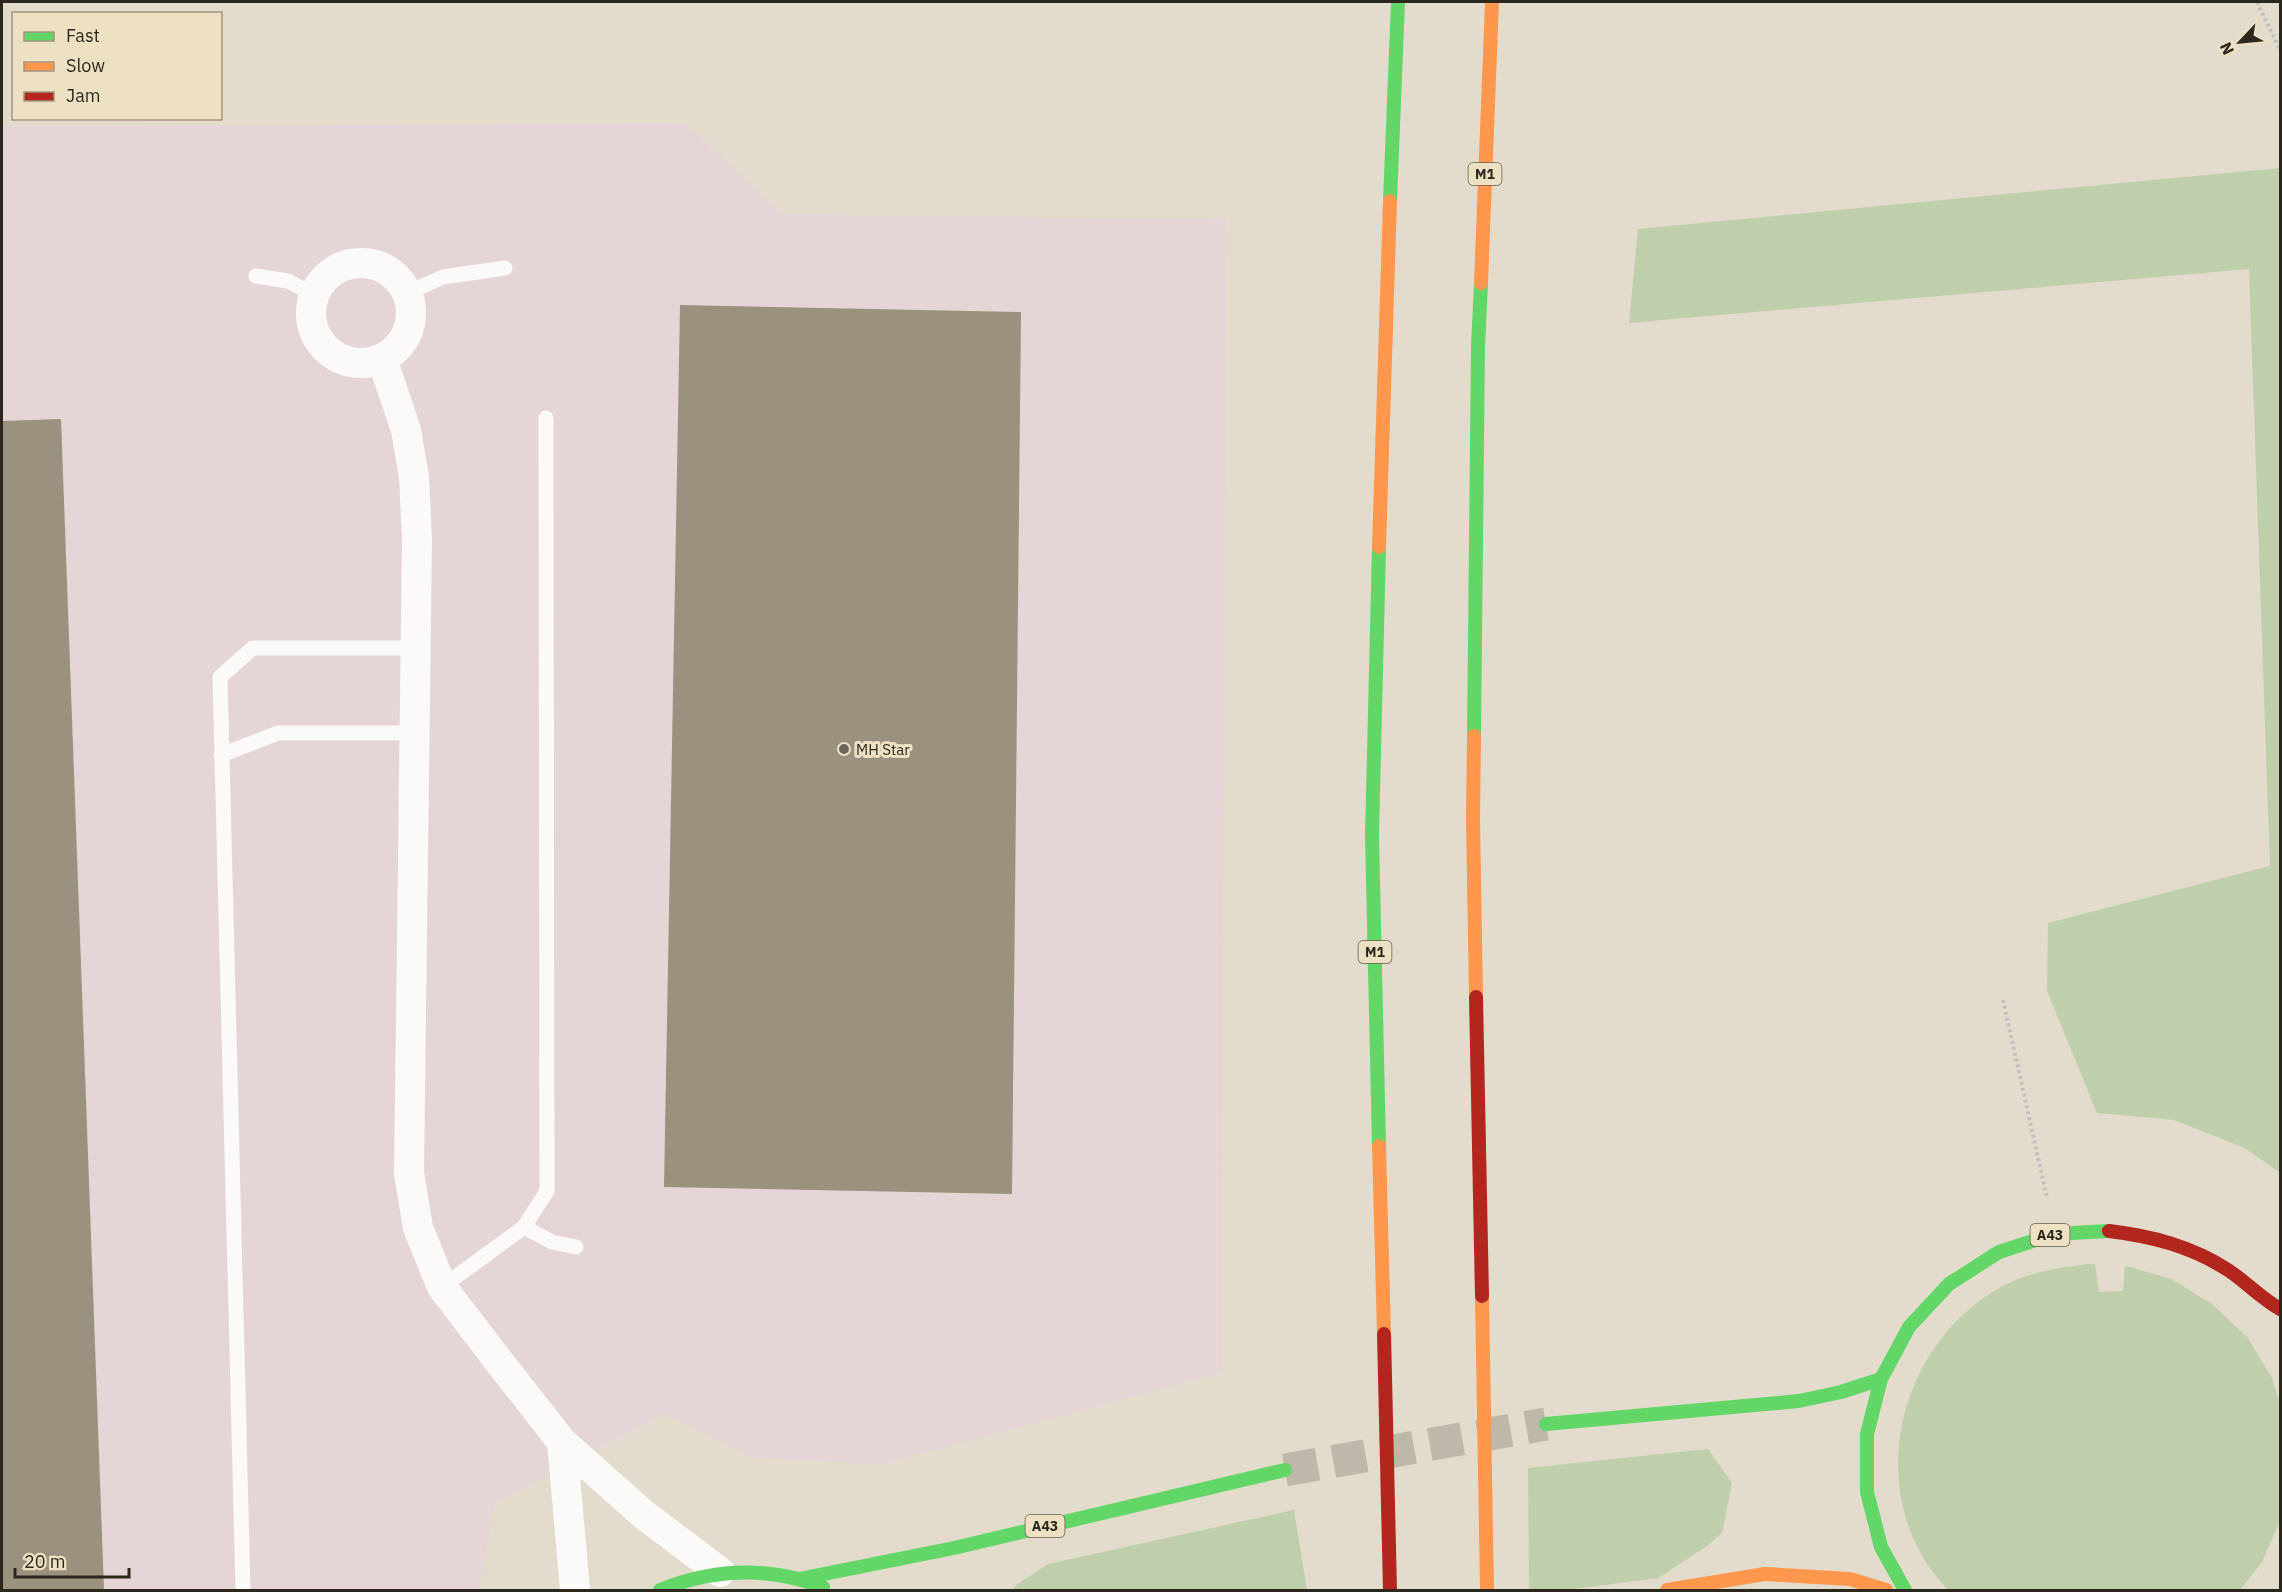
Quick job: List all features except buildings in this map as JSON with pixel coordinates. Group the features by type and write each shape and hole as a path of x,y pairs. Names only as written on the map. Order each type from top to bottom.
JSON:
{"highway":[{"name":"M1","path":"1390,1587 1372,835 1385,320 1398,2"},
{"name":"M1","path":"1487,1590 1473,820 1478,346 1492,2"},
{"name":"A43","path":"1905,1590 1881,1547 1867,1492 1867,1434 1881,1379 1909,1327 1949,1284 1999,1252 2054,1234 2100,1230 2145,1235 2188,1248 2228,1270 2263,1299 2280,1309"},
{"name":"A43","path":"2263,1299 2280,1323"},
{"path":"1546,1424 1799,1401 1841,1392 1881,1379"},
{"name":"A43","path":"804,1578 954,1548 1285,1470"},
{"path":"660,1590 679,1581 720,1572 762,1571 804,1578 831,1590"},
{"path":"1667,1590 1765,1574 1850,1579 1887,1590"}],"street":[{"path":"362,262 380,266 396,277 407,293 411,312 408,331 398,348 382,359 367,363 352,363 337,358 325,349 315,336 310,320 311,302 314,296 318,286 330,273 345,265 362,262"},
{"path":"382,359 406,430 414,477 417,539 409,1173 418,1228 442,1287 562,1442 643,1514 720,1572"},
{"path":"562,1442 575,1590"}],"lane":[{"path":"407,293 443,277 505,268"},
{"path":"256,276 288,281 314,296"},
{"path":"442,1287 524,1227 547,1191 546,418"},
{"path":"243,1590 220,677 253,648 416,648"},
{"path":"221,755 278,733 416,733"},
{"path":"524,1227 552,1242 576,1247"}],"path":[{"path":"2257,2 2280,50"},
{"path":"2003,1000 2054,1234"}],"shaded area":[{"path":"685,123 784,215 1226,218 1221,1373 880,1465 749,1457 664,1414 494,1504 479,1590 2,1590 2,127"}],"green space":[{"path":"2280,168 2280,1173 2245,1148 2174,1120 2097,1113 2047,991 2048,923 2270,866 2249,269 1629,323 1638,229"},
{"path":"2095,1264 2099,1292 2123,1291 2125,1266 2171,1279 2212,1304 2247,1337 2272,1378 2280,1403 2280,1521 2262,1562 2240,1590 1948,1590 1921,1553 1904,1512 1898,1469 1902,1426 1915,1384 1936,1345 1966,1312 2003,1286 2033,1274"},
{"path":"1708,1449 1732,1483 1722,1533 1707,1546 1658,1578 1567,1590 1529,1590 1528,1468"},
{"path":"1294,1510 1307,1590 1013,1590 1016,1585 1048,1564"}],"tunnel":[{"path":"1285,1470 1546,1424"}],"traffic: fast":[{"path":"1390,201 1398,2"},
{"path":"1474,736 1478,346 1481,283"},
{"path":"1379,547 1372,835 1379,1146"},
{"path":"1905,1590 1881,1547 1867,1492 1867,1434 1881,1379 1909,1327 1949,1284 1999,1252 2054,1234 2109,1231"},
{"path":"1546,1424 1799,1401 1841,1392 1881,1379"},
{"path":"804,1578 954,1548 1285,1470"},
{"path":"660,1590 701,1577 742,1572 782,1576 823,1587"}],"traffic: slow":[{"path":"1481,283 1492,2"},
{"path":"1379,547 1390,201"},
{"path":"1474,736 1476,997"},
{"path":"1379,1146 1384,1334"},
{"path":"1482,1296 1487,1590"},
{"path":"1667,1590 1765,1574 1850,1579 1886,1590"}],"traffic: jam":[{"path":"1476,997 1482,1296"},
{"path":"2109,1231 2155,1239 2200,1254 2228,1270 2280,1309"},
{"path":"1384,1334 1390,1590"}],"place":[{"name":"MH Star","path":"844,749"}]}
